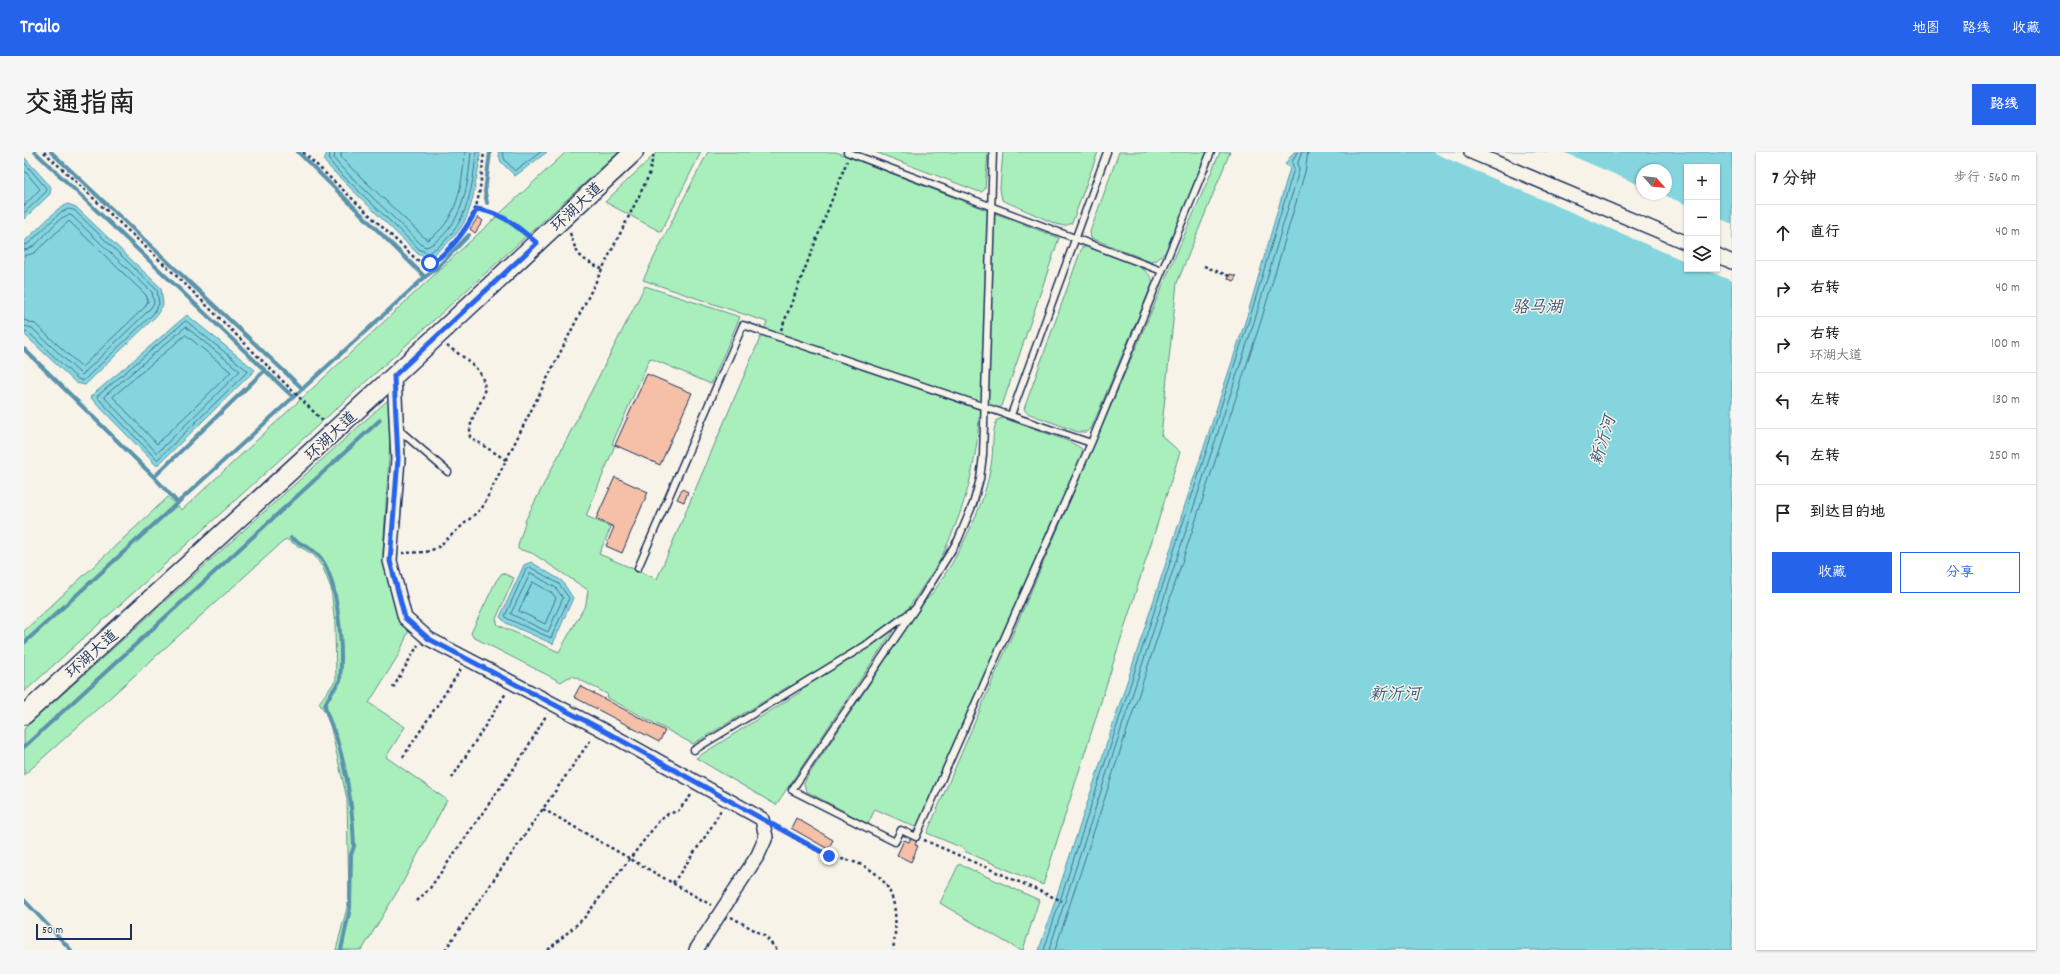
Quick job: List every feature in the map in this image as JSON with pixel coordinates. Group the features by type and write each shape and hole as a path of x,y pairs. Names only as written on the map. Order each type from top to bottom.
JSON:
{"main road":[{"name":"环湖大道","path":"24,714 334,432 634,152"}],"street":[{"path":"1471,152 1684,242"},
{"path":"1720,257 1732,262"},
{"path":"394,376 398,459 390,561 405,618 429,639 599,728 762,819 766,837 758,854 696,950"}],"lane":[{"path":"848,152 1162,271"},
{"path":"993,152 985,407 980,479 973,504 958,540 915,609 792,790 895,842 901,830 916,837 1091,444 1211,152"},
{"path":"1011,415 1107,152"},
{"path":"638,568 743,325 1011,415 1091,444"},
{"path":"397,428 448,472"},
{"path":"694,750 866,645 915,609"}],"path":[{"path":"44,152 184,283 334,432"},
{"path":"303,152 417,260 430,263 440,256 466,229 477,209 484,152"},
{"path":"390,554 426,552 437,548 482,508 649,175 654,152"},
{"path":"778,337 848,152"},
{"path":"477,209 494,212 504,217 537,243"},
{"path":"564,218 575,250 581,258 602,269"},
{"path":"1204,266 1229,276"},
{"path":"435,338 467,360 478,370 484,382 483,395 470,425 470,437 506,460"},
{"path":"393,688 424,634"},
{"path":"403,757 468,659"},
{"path":"452,778 513,683"},
{"path":"417,901 430,888 510,774 554,704"},
{"path":"445,950 599,728"},
{"path":"548,950 584,918 659,821 668,814 678,812 685,804 698,783"},
{"path":"673,883 709,831 727,799"},
{"path":"543,809 765,936 777,950"},
{"path":"762,819 829,856 856,862 883,879 889,887 895,904 896,929 893,950"},
{"path":"916,837 1062,901"}],"green space":[{"path":"566,152 619,152 24,692 24,631 168,497 182,510"},
{"path":"657,152 701,152 661,232 605,202"},
{"path":"708,152 836,152 1059,238 1002,406 979,418 975,457 971,475 961,511 947,546 938,564 776,805 696,758 802,691 789,686 693,744 608,698 607,694 573,676 561,682 473,637 471,633 496,581 502,573 514,578 496,619 498,625 559,652 586,604 588,590 532,553 518,549 519,543 525,521 645,286 740,317 711,384 650,358 612,444 615,445 586,516 611,527 599,554 657,579 767,322 643,280"},
{"path":"875,152 988,152 985,189 982,192 977,191"},
{"path":"1003,152 1098,152 1072,223 1064,226 1056,224 1002,200 1000,188"},
{"path":"1119,152 1207,152 1166,252 1157,260 1149,261 1091,238 1090,232"},
{"path":"1220,152 1230,152 1177,283 1161,435 1180,452 1043,885 964,851 965,849 927,833"},
{"path":"1082,247 1088,247 1105,252 1135,264 1149,275 1153,282 1091,429 1086,432 1078,432 1027,413 1024,409"},
{"path":"389,399 390,440 383,553 400,621 409,630 399,654 369,703 405,727 386,757 447,800 403,882 362,950 336,950 349,900 347,799 328,716 319,703 336,680 335,626 331,588 323,568 314,555 286,539 24,775 24,729"},
{"path":"1003,418 1068,441 1081,448 1083,454 917,828 875,809 868,824 806,791 804,783 924,602 939,584 958,553 976,517 985,492 991,465 995,425 997,420"},
{"path":"959,864 1039,900 1023,950 1019,950 940,903"}],"water":[{"path":"327,152 480,152 474,194 463,224 450,241 430,257 419,255 324,161"},
{"path":"498,152 547,152 515,176 501,162"},
{"name":"新沂河","path":"1294,152 1732,152 1732,950 1039,950 1247,316 1290,168 1285,164"},
{"path":"24,157 51,187 50,194 24,219"},
{"path":"68,204 76,207 161,288 163,305 156,316 85,385 76,383 24,334 24,242 58,209"},
{"path":"187,315 255,370 157,466 90,397"},
{"path":"531,562 562,581 573,598 553,644 506,623 500,617 524,565"}],"pier":[{"path":"1432,152 1563,152 1636,183 1636,200 1672,200 1672,198 1684,204 1684,261"},
{"path":"1720,218 1732,224 1732,281 1711,272 1720,272"}],"building":[{"path":"478,217 483,221 475,233 470,229"},
{"path":"1230,274 1236,276 1234,281 1228,279"},
{"path":"647,374 692,393 660,465 615,445"},
{"path":"615,477 648,492 622,553 606,546 614,527 596,519"},
{"path":"682,489 688,492 684,502 677,499"},
{"path":"580,686 665,731 659,742 574,697"},
{"path":"796,818 833,840 828,849 791,828"},
{"path":"911,838 917,840 915,845 918,846 911,862 897,855 904,840 909,842"}],"waterway":[{"path":"35,152 293,397"},
{"path":"51,152 303,389"},
{"path":"298,152 425,277"},
{"path":"487,203 485,192 490,152"},
{"path":"24,643 425,277 436,269 469,235"},
{"path":"24,349 154,477 178,503"},
{"path":"154,477 265,370"},
{"path":"24,747 380,420"},
{"path":"291,538 310,549 320,557 332,582 338,616 341,651 340,680 325,706 327,715 337,738 345,768 351,807 354,846 351,855 350,908 341,950"},
{"path":"24,900 71,950"}],"route":[{"path":"430,263 440,256 466,229 477,209 494,212 504,217 537,243 394,376 398,459 390,561 405,618 429,639 599,728 829,856"}],"water label":[{"name":"骆马湖","path":"1537,306"}]}
